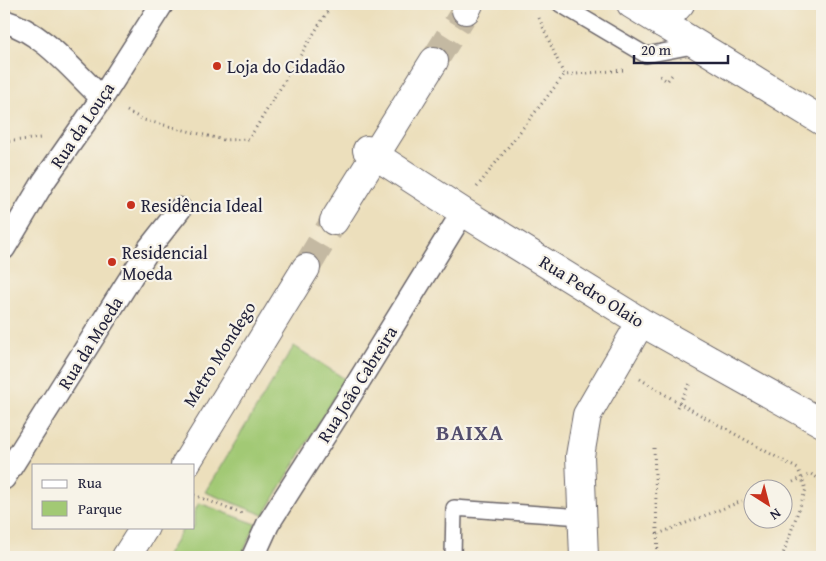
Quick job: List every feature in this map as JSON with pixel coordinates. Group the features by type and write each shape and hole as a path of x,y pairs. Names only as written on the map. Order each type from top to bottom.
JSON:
{"street":[{"name":"Rua da Louça","path":"4,248 44,181 102,98 162,4"},
{"path":"630,4 671,13 698,45 822,121"},
{"path":"4,21 21,26 47,45 102,98"},
{"path":"334,221 434,61"},
{"name":"Rua Pedro Olaio","path":"375,155 462,212 642,322 822,423"},
{"name":"Rua da Moeda","path":"4,478 150,248 180,209"},
{"name":"Rua João Cabreira","path":"253,557 268,524 349,397 462,212"},
{"path":"186,464 305,268"},
{"path":"584,557 580,456 587,416 642,322"},
{"path":"126,557 144,528"}],"lane":[{"path":"560,4 646,55 698,45"},
{"path":"195,467 305,268"},
{"name":"Metro Mondego","path":"174,464 305,268"},
{"path":"453,557 454,508 582,517"},
{"path":"113,557 132,528"},
{"path":"139,557 157,528"}],"path":[{"path":"102,98 144,120 224,140 248,139 332,4"},
{"path":"477,187 564,75 537,13"},
{"path":"663,393 798,469 806,489 782,557"},
{"path":"677,407 682,397"},
{"path":"654,448 658,557"},
{"path":"794,482 812,474 819,480 822,492"},
{"path":"195,495 268,524"},
{"path":"658,534 742,501"}],"green space":[{"path":"294,346 345,379 264,515 205,492"},
{"path":"199,503 256,524 241,557 166,557 183,528 195,528 195,510"}],"tunnel":[{"path":"434,61 466,10"},
{"path":"306,268 334,221"}],"place":[{"name":"Loja do Cidadão","path":"217,66"},
{"name":"Residência Ideal","path":"131,205"},
{"name":"Residencial Moeda","path":"112,262"}],"district":[{"name":"BAIXA","path":"470,432"}]}
